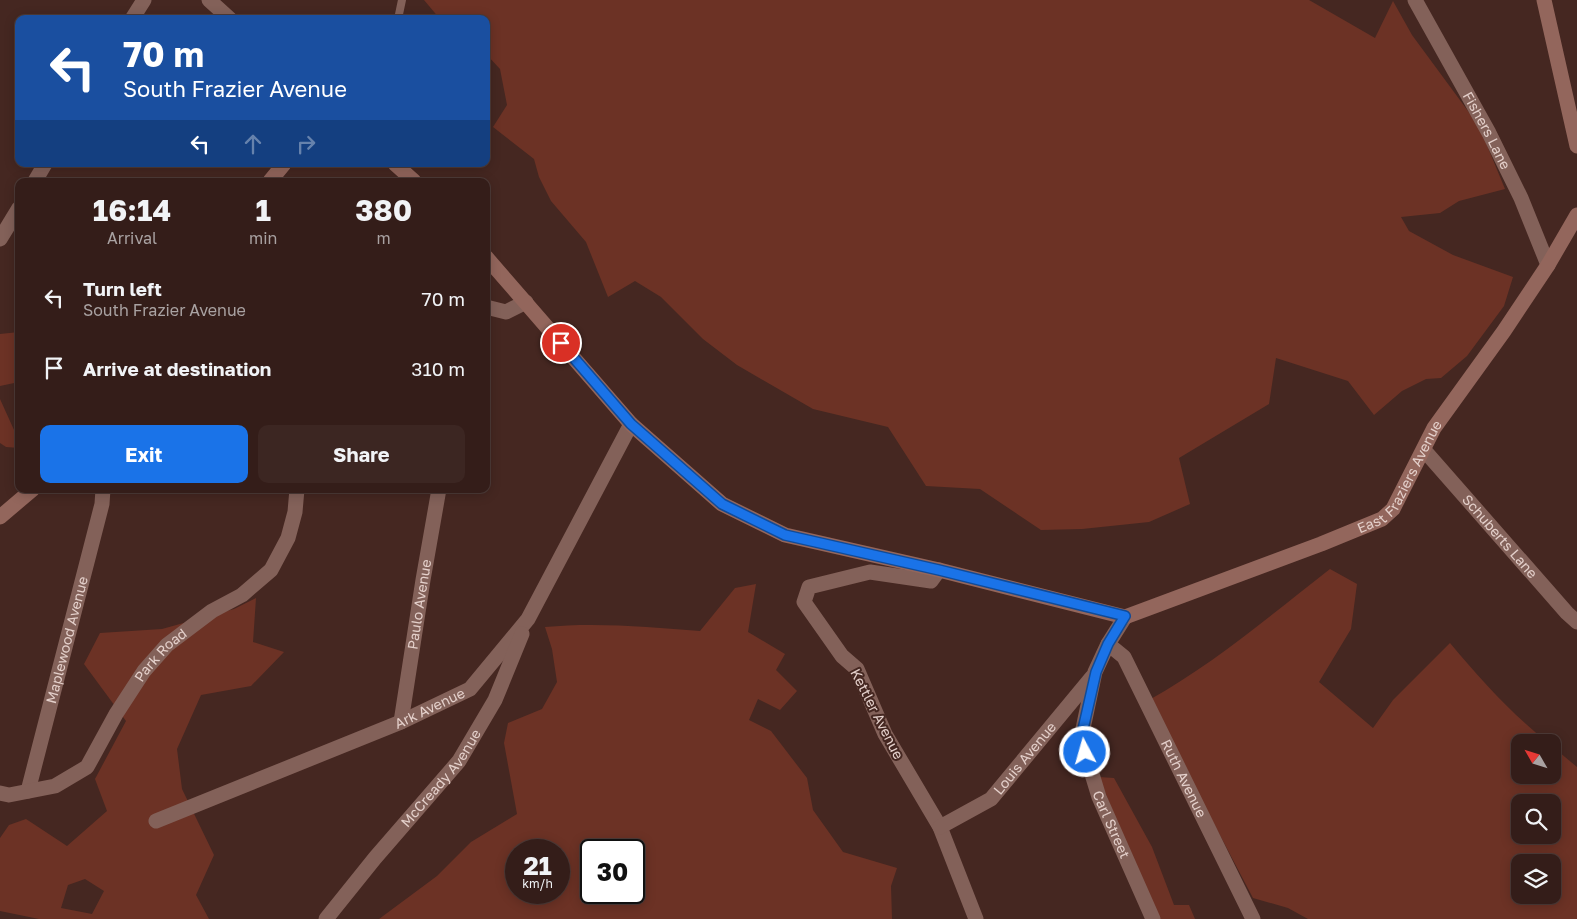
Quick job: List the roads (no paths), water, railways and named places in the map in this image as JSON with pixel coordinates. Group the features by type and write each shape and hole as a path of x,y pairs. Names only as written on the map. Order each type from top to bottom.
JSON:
{"street":[{"path":"135,15 144,0"},
{"path":"209,0 226,15"},
{"name":"Fishers Lane","path":"1415,0 1489,133 1521,198 1548,265"},
{"path":"1544,0 1577,146"},
{"path":"37,178 43,167"},
{"path":"272,178 282,167"},
{"path":"398,167 410,178"},
{"path":"0,239 15,215"},
{"name":"East Fraziers Avenue","path":"1125,616 1321,544 1382,519 1393,509 1434,428 1504,331 1548,265 1577,215"},
{"path":"490,262 631,424 722,504 785,535 939,570 1125,616"},
{"path":"490,308 506,312 526,302"},
{"name":"Ark Avenue","path":"156,821 401,722 470,689 528,619 631,424"},
{"name":"Schuberts Lane","path":"1424,450 1577,622"},
{"path":"0,517 28,493"},
{"name":"Maplewood Avenue","path":"28,791 99,514 102,493"},
{"name":"Park Road","path":"0,793 8,795 55,786 87,767 116,714 144,671 167,645 212,611 242,595 271,570 288,538 297,493"},
{"name":"Paulo Avenue","path":"401,722 438,493"},
{"name":"Kettler Avenue","path":"939,570 931,581 870,572 809,587 804,602 842,656 857,669 885,734 940,827 976,919"},
{"name":"Carl Street","path":"1125,616 1108,644 1096,672 1081,738 1099,796 1153,919"},
{"name":"McCready Avenue","path":"326,919 375,858 459,760 495,700 528,619"},
{"name":"Ruth Avenue","path":"1108,644 1124,657 1253,919"},
{"name":"Louis Avenue","path":"940,827 991,799 1096,672"}],"lane":[{"path":"399,15 402,0"}]}
